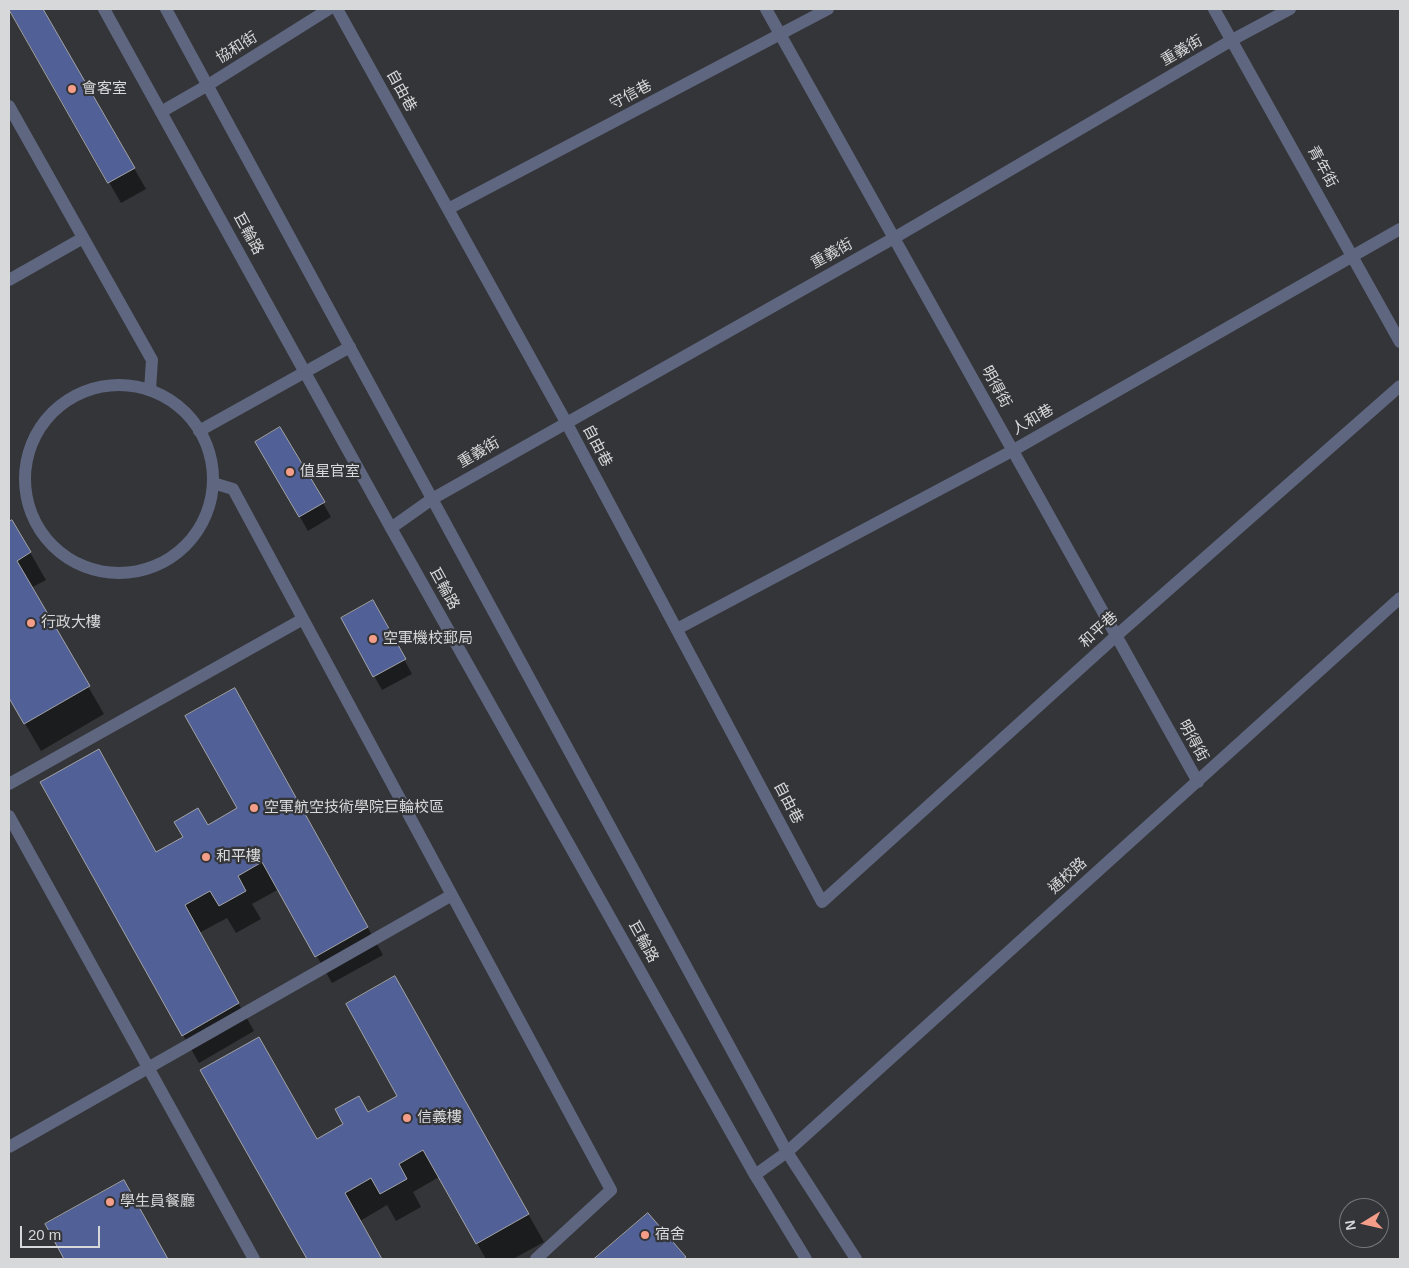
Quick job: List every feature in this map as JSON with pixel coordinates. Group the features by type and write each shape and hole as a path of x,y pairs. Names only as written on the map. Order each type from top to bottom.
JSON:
{"street":[{"name":"巨輪路","path":"104,9 391,528 755,1174 806,1259"},
{"name":"巨輪路","path":"166,9 787,1152 856,1259"},
{"name":"協和街","path":"161,112 208,85 329,9"},
{"name":"自由巷","path":"336,9 566,422 822,902"},
{"name":"明得街","path":"766,9 1198,782"},
{"name":"守信巷","path":"448,209 828,9"},
{"name":"青年街","path":"1214,9 1400,342"},
{"name":"重義街","path":"391,528 432,499 894,238 1232,40 1290,9"},
{"path":"9,106 152,360 150,390"},
{"name":"人和巷","path":"677,629 1012,451 1400,229"},
{"path":"9,280 83,238"},
{"path":"199,431 350,347"},
{"path":"120,384 150,390 172,401 190,418 204,439 211,460 213,483 206,514 190,540 166,561 137,572 106,573 76,564 50,545 33,518 25,488 27,457 39,428 61,404 88,390 120,384"},
{"name":"和平巷","path":"822,902 1116,636 1400,386"},
{"path":"213,483 233,489 611,1190 536,1259"},
{"name":"通校路","path":"755,1174 787,1152 1400,598"},
{"path":"9,784 303,620"},
{"path":"9,816 254,1259"},
{"path":"9,1148 452,896"}],"building":[{"name":"會客室","path":"9,9 43,9 135,168 108,183"},
{"name":"值星官室","path":"280,427 325,502 299,517 255,442"},
{"name":"行政大樓","path":"12,520 31,552 17,561 90,686 24,724 9,698 9,522"},
{"name":"空軍機校郵局","path":"373,600 406,659 373,677 341,618"},
{"name":"和平樓","path":"235,688 368,927 315,957 262,862 238,876 246,891 219,906 210,891 185,905 239,1003 182,1036 40,782 99,749 156,852 183,837 174,822 198,808 208,825 237,808 185,716"},
{"name":"信義樓","path":"395,976 529,1214 476,1244 423,1150 399,1164 407,1179 380,1194 371,1178 345,1193 382,1259 307,1259 200,1070 259,1037 317,1139 343,1124 335,1109 359,1096 368,1112 397,1096 346,1004"},
{"name":"學生員餐廳","path":"124,1180 168,1259 64,1259 45,1224"},
{"name":"宿舍","path":"648,1213 686,1257 683,1259 594,1259"}],"place":[{"name":"會客室","path":"72,89"},
{"name":"值星官室","path":"290,472"},
{"name":"行政大樓","path":"31,623"},
{"name":"空軍機校郵局","path":"373,639"},
{"name":"空軍航空技術學院巨輪校區","path":"254,808"},
{"name":"和平樓","path":"206,857"},
{"name":"信義樓","path":"407,1118"},
{"name":"學生員餐廳","path":"110,1202"},
{"name":"宿舍","path":"645,1235"}]}
